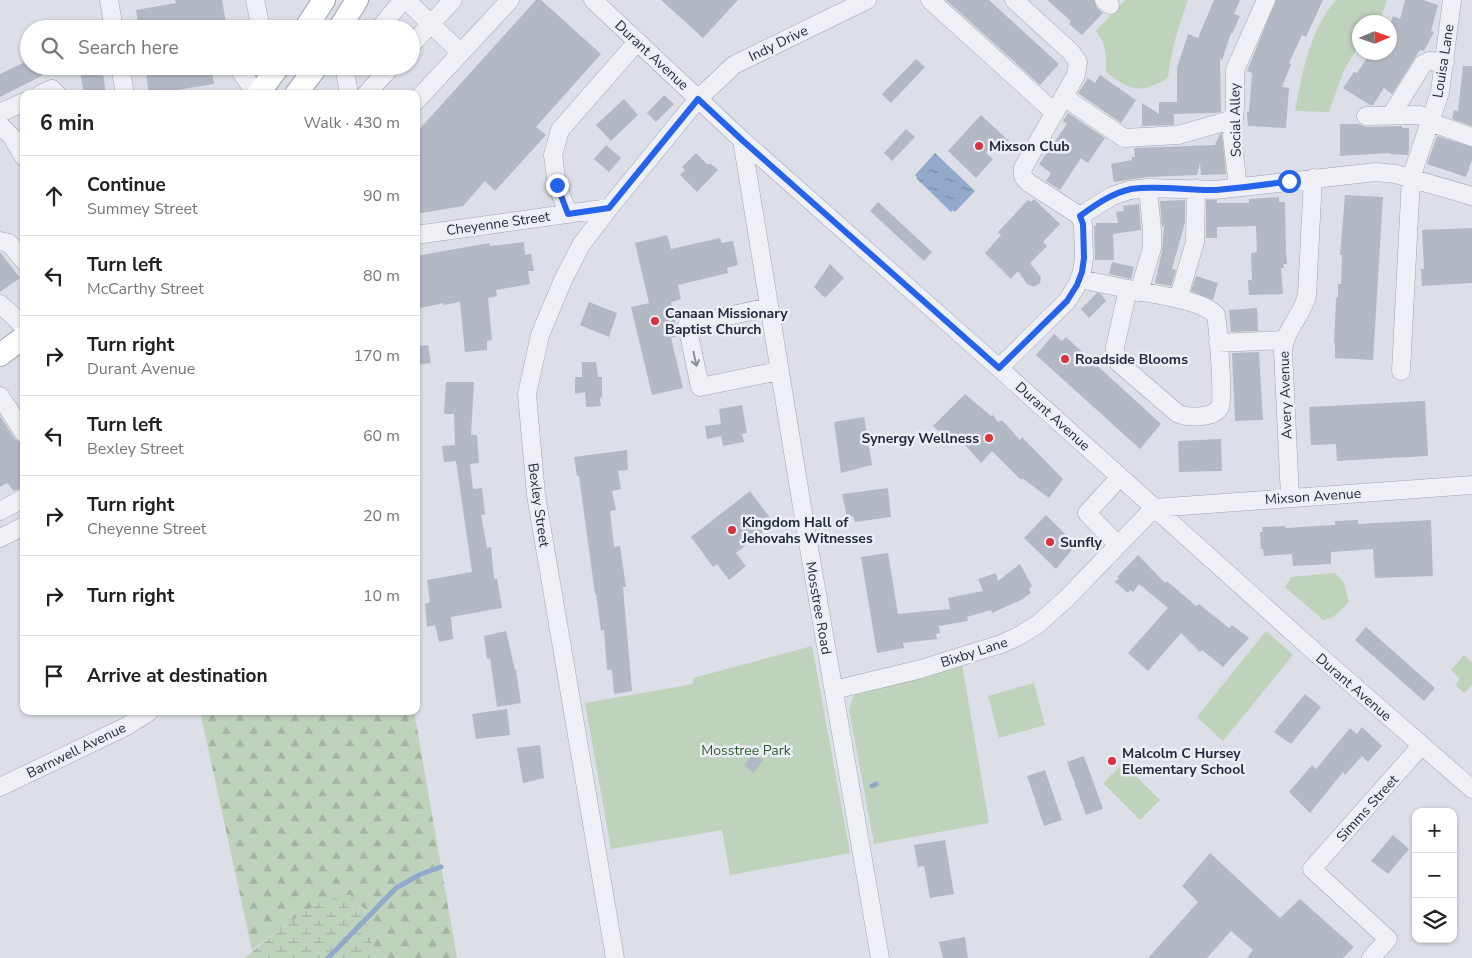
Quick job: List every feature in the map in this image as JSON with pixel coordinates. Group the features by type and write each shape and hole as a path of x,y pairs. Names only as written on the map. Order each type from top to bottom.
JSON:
{"main road":[{"path":"311,20 324,0"},
{"path":"345,20 357,0"},
{"path":"260,90 272,75"},
{"path":"299,90 310,75"},
{"path":"0,355 20,340"}],"street":[{"path":"109,0 112,20"},
{"path":"255,0 260,20"},
{"path":"387,20 404,0 461,53"},
{"path":"420,36 453,0"},
{"path":"420,97 510,0"},
{"name":"Durant Avenue","path":"593,0 742,140 1472,789"},
{"name":"Indy Drive","path":"698,99 734,65 867,0"},
{"path":"930,0 1055,113"},
{"path":"999,368 1067,301 1080,279 1084,258 1083,224 1080,216 1028,183 1022,174 1023,168 1076,74 1078,62 1075,57 1014,0"},
{"name":"Social Alley","path":"1238,187 1232,136 1234,70 1266,0"},
{"name":"Louisa Lane","path":"1401,371 1411,178 1440,92 1452,0"},
{"path":"568,214 557,185 553,155 560,130 637,42"},
{"path":"1391,115 1423,64 1429,61 1445,62"},
{"path":"122,75 124,90"},
{"path":"243,75 254,90"},
{"path":"346,75 348,90"},
{"path":"1064,97 1124,138 1178,135 1234,118"},
{"name":"Bexley Street","path":"615,958 536,495 527,394 540,335 550,309 581,245 698,99"},
{"path":"0,113 20,104"},
{"path":"1366,116 1415,114 1430,122 1472,137"},
{"path":"0,125 12,137 20,151"},
{"name":"Mosstree Road","path":"742,140 779,371 880,958"},
{"path":"1080,216 1112,196 1130,190 1148,188 1215,190 1314,178 1386,172 1472,196"},
{"name":"Avery Avenue","path":"1290,497 1283,350 1284,340 1303,308 1307,295 1314,178"},
{"path":"1080,279 1134,290 1178,298 1212,310 1216,315 1222,393 1221,406 1214,413 1208,415 1183,416 1124,369 1115,356 1115,347 1134,290 1152,248 1148,188"},
{"path":"1178,298 1195,242 1196,189"},
{"name":"Cheyenne Street","path":"420,234 609,208"},
{"path":"0,241 9,243 20,256"},
{"path":"0,304 20,322"},
{"path":"769,307 687,325 700,387 779,371"},
{"path":"1218,343 1284,340"},
{"path":"1,400 20,427"},
{"path":"1118,545 1087,513 1120,477"},
{"name":"Mixson Avenue","path":"1154,508 1472,485"},
{"path":"0,510 20,500"},
{"name":"Bixby Lane","path":"834,690 920,669 1002,644 1018,637 1052,613 1154,508"},
{"path":"0,538 20,528"},
{"name":"Barnwell Avenue","path":"0,786 128,726 144,715"},
{"name":"Simms Street","path":"1371,958 1388,939 1312,870 1422,746"}],"green space":[{"path":"1125,0 1188,0 1171,57 1168,77 1147,88 1128,86 1106,72 1105,50 1096,31"},
{"path":"1336,0 1387,0 1382,15 1352,15 1352,57 1344,70 1329,112 1295,111 1308,52 1327,12"},
{"path":"1335,573 1344,583 1349,602 1331,618 1323,620 1285,587 1291,577"},
{"path":"1266,631 1293,655 1223,741 1197,717"},
{"name":"Mosstree Park","path":"812,646 850,853 730,875 722,830 611,849 585,703 693,684 693,678"},
{"path":"1464,655 1472,662 1472,685 1464,693 1455,685 1460,679 1451,670"},
{"path":"962,664 989,823 874,844 849,709 853,697 860,688"},
{"path":"1034,683 1045,725 999,738 988,696"},
{"path":"201,715 415,715 457,958 376,958 364,909 350,895 287,924 252,950"},
{"path":"1123,763 1160,800 1140,820 1103,783"},
{"path":"350,895 364,909 376,958 244,958 287,924 318,903"}],"water":[{"path":"935,153 975,191 955,212 953,210 951,212 916,178 915,175"}],"building":[{"path":"175,0 222,0 225,20 138,20 136,10 176,3"},
{"path":"536,0 541,0 601,54 536,127 546,135 495,191 485,181 463,206 420,213 420,129"},
{"path":"661,0 738,0 703,38"},
{"path":"946,0 989,0 1059,64 1040,85"},
{"path":"1047,0 1094,0 1097,8 1103,13 1082,35 1069,24 1071,21"},
{"path":"1214,0 1240,0 1234,14 1240,16 1231,33 1222,60 1220,59 1221,112 1174,114 1174,125 1142,126 1142,103 1159,114 1159,102 1177,102 1177,68 1188,34 1198,38"},
{"path":"1276,0 1323,0 1306,37 1302,35 1289,63 1291,64 1282,87 1289,88 1286,128 1248,126 1247,112 1249,112 1252,73 1247,71"},
{"path":"1405,0 1423,0 1438,5 1431,31 1434,32 1424,51 1420,50 1392,94 1384,88 1373,105 1370,105 1343,88 1354,72 1357,73 1366,60 1397,60 1397,18 1400,19"},
{"path":"916,59 925,67 891,103 882,94"},
{"path":"20,64 20,75 43,75 0,97 0,74"},
{"path":"1463,66 1472,66 1472,126 1452,119 1454,110 1458,111"},
{"path":"81,75 103,75 105,90 83,90"},
{"path":"146,75 212,75 214,84 176,90 148,90"},
{"path":"1100,75 1136,100 1121,123 1078,93 1088,78 1095,83"},
{"path":"664,95 674,104 656,122 647,113"},
{"path":"624,99 638,115 611,141 596,125"},
{"path":"1068,113 1105,138 1088,163 1081,158 1060,190 1046,181 1051,173 1039,164 1067,124 1063,121"},
{"name":"Mixson Club","path":"981,115 1009,141 1001,150 993,145 986,153 993,159 976,178 948,151"},
{"path":"1340,124 1359,124 1366,127 1402,126 1402,128 1409,128 1408,155 1390,153 1340,156"},
{"path":"906,129 915,137 892,161 884,153"},
{"path":"1220,134 1222,134 1226,174 1201,175 1200,163 1197,175 1147,177 1114,182 1111,164 1132,160 1132,157 1135,157 1134,148 1215,145"},
{"path":"1437,136 1472,147 1472,160 1466,177 1427,164"},
{"path":"606,145 621,158 609,172 594,159"},
{"path":"696,153 707,164 711,164 718,170 697,192 680,175 685,170 682,167"},
{"path":"1345,195 1383,197 1373,360 1335,358 1336,298 1338,297 1338,284 1341,284 1342,255 1340,255"},
{"path":"1279,197 1279,202 1285,202 1287,264 1283,264 1284,268 1281,268 1283,294 1249,295 1248,280 1252,280 1251,253 1257,252 1256,226 1217,227 1217,238 1206,238 1206,200 1217,200 1217,203 1249,203 1249,199"},
{"path":"1034,199 1060,224 1043,242 1047,246 1030,263 1041,277 1040,283 1034,287 1027,284 1018,271 1011,279 985,253 1001,235 998,232 1028,200 1031,202"},
{"path":"1185,200 1185,222 1172,269 1176,270 1171,286 1155,283 1162,251 1164,226 1162,227 1160,201"},
{"path":"878,202 932,252 924,261 870,211"},
{"path":"1139,204 1141,230 1113,234 1114,260 1095,260 1094,226 1096,226 1096,223 1118,223 1116,212 1124,211 1123,206"},
{"path":"1472,228 1472,283 1422,286 1421,269 1424,269 1422,230"},
{"name":"Canaan Missionary Baptist Church","path":"667,235 671,249 720,238 722,243 733,241 738,265 727,268 728,273 678,285 681,299 671,302 678,336 671,338 683,388 652,395 631,307 649,303 635,243"},
{"path":"524,242 525,255 531,254 534,271 528,271 530,284 496,290 497,296 488,298 492,340 487,341 487,350 465,352 460,302 444,305 443,303 420,308 420,255 489,243 490,246"},
{"path":"0,252 20,278 0,292"},
{"path":"1112,262 1134,267 1131,279 1109,274"},
{"path":"830,264 844,278 825,298 814,287"},
{"path":"1196,276 1218,283 1213,300 1191,291"},
{"path":"1097,293 1101,294 1106,301 1089,318 1081,309"},
{"path":"589,302 617,313 609,337 580,325"},
{"path":"1257,308 1258,331 1231,332 1229,310"},
{"path":"1054,334 1062,341 1066,337 1161,424 1140,449 1036,355"},
{"path":"428,345 431,363 420,364 420,346"},
{"path":"1259,352 1263,420 1235,421 1232,353"},
{"path":"582,362 596,362 598,377 602,377 601,406 586,407 585,392 575,394 575,377 582,377"},
{"path":"446,382 474,382 471,435 477,435 479,463 470,464 473,489 482,488 485,514 481,515 487,548 491,547 494,579 497,578 502,608 451,617 453,639 439,642 435,625 427,627 425,604 430,602 427,580 472,572 456,461 444,462 442,446 455,445 454,414 444,414"},
{"path":"965,394 991,416 993,415 998,422 1002,420 1020,440 1022,437 1063,479 1049,498 1022,478 1021,480 992,451 981,463 957,436 950,442 933,426"},
{"path":"1425,401 1428,456 1337,461 1336,444 1311,445 1309,407"},
{"path":"742,405 747,433 742,434 744,442 723,446 721,436 707,439 705,426 721,424 719,409"},
{"path":"0,416 15,439 20,442 20,489 14,491 7,483 0,487"},
{"path":"864,417 872,465 841,473 834,422"},
{"path":"1221,439 1222,471 1179,472 1178,441"},
{"path":"627,450 628,470 618,471 621,489 612,491 616,510 610,511 614,547 620,546 626,587 623,587 632,691 614,694 612,670 607,670 604,630 601,631 579,476 577,476 574,457"},
{"path":"888,488 891,517 855,522 853,516 847,517 842,494"},
{"name":"Kingdom Hall of Jehovahs Witnesses","path":"750,491 774,523 736,553 746,566 729,580 717,564 713,567 691,537"},
{"name":"Sunfly","path":"1046,515 1076,545 1056,569 1024,538"},
{"path":"1358,520 1358,524 1431,520 1433,576 1375,578 1373,549 1331,552 1331,564 1293,566 1292,554 1264,556 1263,549 1261,549 1260,532 1263,532 1262,527 1285,526 1286,528 1335,525 1335,521"},
{"path":"888,553 898,614 950,609 948,598 983,591 978,579 996,573 998,581 1020,564 1032,586 1029,589 1031,593 1021,600 992,613 991,610 967,617 968,621 939,626 940,633 936,634 937,639 903,643 904,648 877,653 861,557"},
{"path":"1138,555 1165,583 1167,581 1196,606 1199,604 1229,628 1232,625 1249,638 1223,667 1202,650 1200,652 1181,633 1148,671 1128,653 1168,608 1139,584 1133,592 1130,590 1128,593 1115,582 1119,578 1117,577"},
{"path":"1366,627 1435,688 1424,701 1355,640"},
{"path":"506,631 516,670 521,703 497,707 490,658 487,659 484,636"},
{"path":"1305,694 1321,707 1291,744 1274,732"},
{"path":"507,709 510,735 476,739 472,714"},
{"path":"1362,727 1382,746 1368,762 1362,756 1345,775 1343,772 1310,813 1289,792 1312,765 1316,769 1350,728 1357,734"},
{"path":"540,745 544,778 523,783 517,748"},
{"path":"753,753 763,760 754,773 744,766"},
{"path":"1084,756 1103,809 1086,815 1067,762"},
{"path":"1045,770 1062,820 1044,826 1027,776"},
{"path":"1393,835 1409,849 1388,874 1371,861"},
{"path":"945,840 954,894 930,898 924,866 918,867 914,845"},
{"path":"1210,853 1280,918 1300,899 1354,947 1343,958 1247,958 1253,950 1231,931 1207,958 1148,958 1198,902 1182,886"},
{"path":"965,937 968,958 943,958 939,942"}],"waterway":[{"path":"872,786 876,784"},
{"path":"328,958 396,888 421,874 441,867"}],"place":[{"name":"Mixson Club","path":"979,146"},
{"name":"Canaan Missionary Baptist Church","path":"655,321"},
{"name":"Roadside Blooms","path":"1065,359"},
{"name":"Synergy Wellness","path":"989,438"},
{"name":"Kingdom Hall of Jehovahs Witnesses","path":"732,530"},
{"name":"Sunfly","path":"1050,542"},
{"name":"Malcolm C Hursey Elementary School","path":"1112,761"}],"route":[{"path":"557,185 568,214 609,208 698,99 999,368 1067,301 1077,285 1082,272 1084,258 1083,224 1080,216 1098,203 1130,190 1148,188 1215,190 1289,181"}]}
